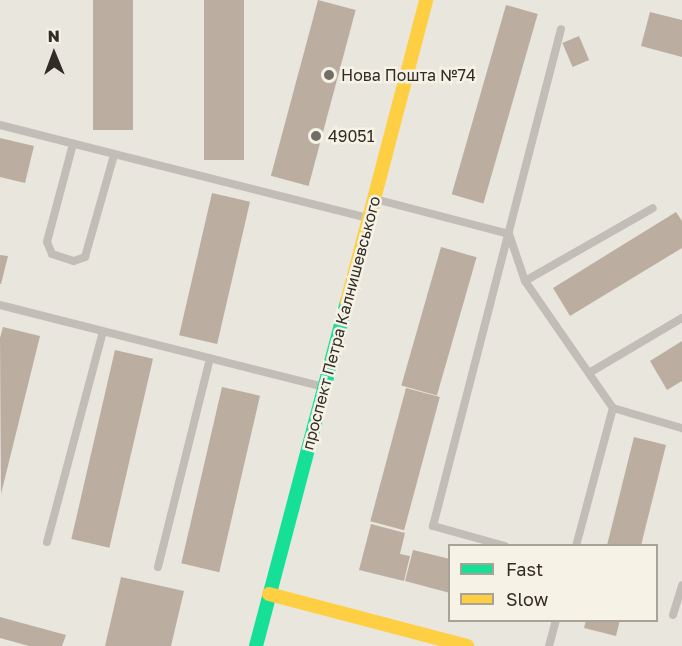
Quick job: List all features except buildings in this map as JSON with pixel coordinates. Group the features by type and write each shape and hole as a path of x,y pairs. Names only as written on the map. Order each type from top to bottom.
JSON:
{"street":[{"name":"проспект Петра Калнишевського","path":"256,646 426,0"},
{"path":"269,594 468,646"}],"lane":[{"path":"498,544 433,526 561,29"},
{"path":"0,125 368,218"},
{"path":"73,144 47,242 52,254 74,261 86,257 114,155"},
{"path":"374,199 508,234"},
{"path":"525,281 653,208"},
{"path":"508,234 525,281 613,408 682,428"},
{"path":"0,305 324,388"},
{"path":"589,373 682,318"},
{"path":"47,542 103,333"},
{"path":"158,567 210,358"},
{"path":"577,544 613,408"},
{"path":"673,615 682,585"},
{"path":"549,646 556,622"}],"traffic: fast":[{"path":"256,646 347,302"}],"traffic: slow":[{"path":"347,302 426,0"},
{"path":"269,594 467,646"}],"place":[{"name":"Нова Пошта №74","path":"329,75"},
{"name":"49051","path":"316,136"}]}
